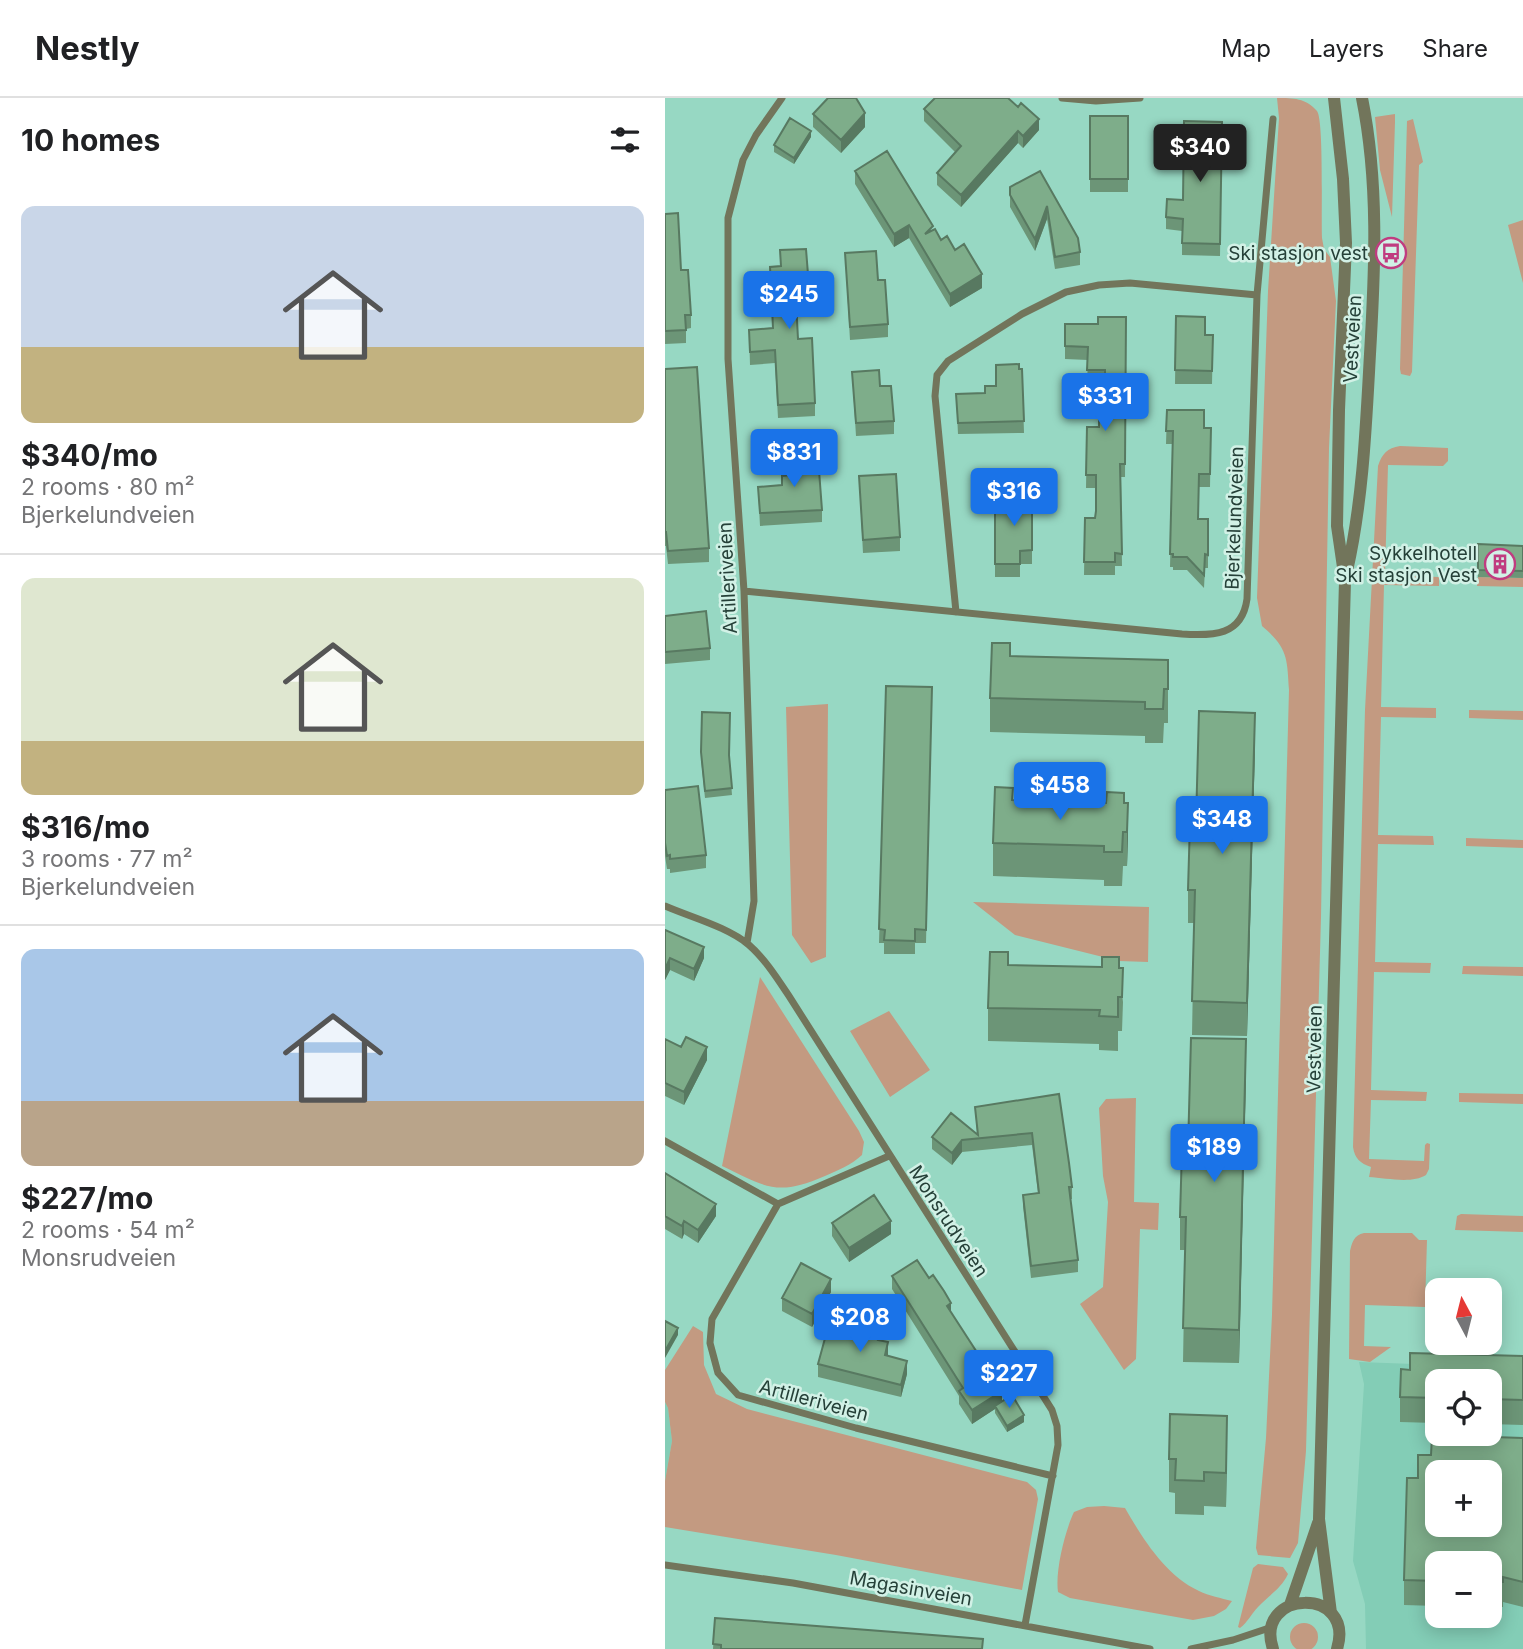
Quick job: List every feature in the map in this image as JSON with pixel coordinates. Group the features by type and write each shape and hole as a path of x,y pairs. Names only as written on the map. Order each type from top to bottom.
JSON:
{"street":[{"name":"Artilleriveien","path":"747,943 754,901 744,591 728,359 728,218 743,160 756,135 782,98"},
{"path":"1062,98 1096,101 1140,98"},
{"name":"Vestveien","path":"1333,98 1343,179 1346,243 1337,526 1345,581 1319,1519 1331,1613 1339,1627 1337,1649"},
{"name":"Vestveien","path":"1345,581 1357,526 1374,284 1372,181 1362,98"},
{"name":"Bjerkelundveien","path":"744,591 1201,635 1225,631 1240,621 1247,598 1257,295 1273,118"},
{"path":"956,612 935,396 937,375 949,361 1023,314 1066,292 1099,285 1130,283 1257,295"},
{"name":"Monsrudveien","path":"665,906 747,943 760,955 789,996 1052,1410 1057,1426 1058,1445 1025,1625"},
{"path":"665,1141 778,1204 889,1156"},
{"name":"Artilleriveien","path":"778,1204 712,1319 710,1343 718,1373 739,1395 856,1428 1053,1476"},
{"name":"Vestveien","path":"1272,1627 1278,1615 1290,1605 1319,1519"},
{"name":"Magasinveien","path":"665,1565 793,1583 1150,1649"},
{"path":"1290,1605 1312,1602 1331,1613"},
{"path":"1191,1649 1244,1637 1272,1627 1273,1649"}],"shaded area":[{"path":"1277,98 1304,101 1317,111 1321,150 1322,238 1324,249 1330,257 1336,301 1329,448 1321,917 1306,1451 1298,1543 1290,1558 1258,1555 1256,1548 1266,1438 1272,1315 1289,690 1285,654 1262,626 1257,598 1268,291 1279,118"},
{"path":"1395,114 1392,217 1380,170 1375,117"},
{"path":"1413,119 1423,162 1419,165 1410,376 1401,374 1400,369 1407,121"},
{"path":"1523,220 1523,283 1508,225"},
{"path":"1400,446 1448,448 1448,461 1443,466 1388,465 1385,575 1439,577 1439,586 1384,585 1381,707 1436,708 1436,718 1381,717 1378,835 1433,836 1434,845 1378,844 1375,962 1431,963 1430,973 1374,972 1371,1090 1427,1092 1426,1101 1371,1100 1369,1159 1424,1161 1425,1145 1430,1144 1429,1169 1426,1175 1406,1180 1369,1177 1371,1167 1359,1160 1353,1147 1365,710 1378,466 1386,452"},
{"path":"1478,577 1523,578 1523,587 1477,586"},
{"path":"828,704 826,957 811,963 792,935 786,707"},
{"path":"1469,710 1523,711 1523,720 1469,718"},
{"path":"1466,838 1523,840 1523,848 1466,846"},
{"path":"973,902 1149,907 1148,962 1119,961 1015,935"},
{"path":"1463,966 1523,967 1523,976 1462,974"},
{"path":"760,977 864,1142 862,1155 854,1162 809,1182 783,1188 761,1184 722,1166"},
{"path":"889,1011 930,1070 890,1097 850,1031"},
{"path":"1459,1093 1523,1094 1523,1104 1459,1102"},
{"path":"1136,1098 1134,1202 1159,1203 1158,1230 1140,1229 1136,1359 1124,1370 1080,1304 1103,1287 1108,1202 1103,1176 1099,1108 1106,1099"},
{"path":"1457,1216 1523,1216 1523,1232 1455,1230"},
{"path":"1412,1233 1419,1240 1427,1240 1425,1307 1365,1305 1364,1346 1391,1347 1370,1362 1349,1359 1350,1251 1358,1235"},
{"path":"693,1326 703,1332 704,1365 716,1394 747,1409 1027,1482 1036,1490 1038,1499 1022,1590 836,1555 665,1527 665,1481 672,1441 665,1402 665,1370"},
{"path":"1359,1362 1523,1368 1523,1649 1366,1649 1365,1604 1353,1561 1364,1384"},
{"path":"665,1402 672,1441 665,1481"},
{"path":"1087,1507 1125,1508 1147,1544 1165,1566 1199,1591 1232,1601 1226,1609 1214,1616 1193,1620 1070,1598 1058,1592 1061,1551 1074,1512"},
{"path":"1258,1564 1283,1567 1288,1574 1240,1628 1238,1627 1253,1568"},
{"path":"1304,1623 1314,1627 1318,1637 1314,1647 1302,1650 1294,1647 1290,1637 1294,1627"}],"building":[{"path":"828,98 856,98 865,113 841,140 813,114"},
{"path":"935,98 1008,98 1018,107 1021,103 1039,119 1023,136 1018,131 961,195 937,173 961,146 924,109"},
{"path":"1090,116 1128,116 1128,179 1090,179"},
{"path":"790,118 811,131 794,158 774,145"},
{"path":"1184,121 1222,122 1220,244 1182,243 1183,219 1166,217 1167,199 1183,200"},
{"path":"887,151 933,226 925,234 935,229 941,240 947,236 955,250 964,244 982,274 950,294 909,225 894,234 855,171"},
{"path":"1040,171 1078,238 1080,252 1055,257 1047,206 1035,239 1010,195 1010,187"},
{"path":"678,213 681,270 688,270 691,315 685,315 686,330 665,331 665,214"},
{"path":"806,249 810,300 796,301 798,339 812,338 815,403 778,405 775,350 750,352 749,330 773,328 770,267 781,266 780,250"},
{"path":"876,251 878,280 885,280 888,324 850,327 845,253"},
{"path":"1176,316 1205,317 1205,335 1213,335 1212,371 1175,370"},
{"path":"1098,317 1126,317 1125,464 1120,464 1122,554 1115,553 1115,562 1084,562 1085,518 1095,518 1096,511 1096,475 1086,475 1087,427 1099,427 1099,412 1105,412 1105,370 1087,370 1088,347 1065,346 1065,324 1098,324"},
{"path":"1019,364 1019,369 1022,369 1024,421 958,423 956,394 985,393 985,386 996,386 996,365"},
{"path":"697,367 709,548 668,551 665,532 665,369"},
{"path":"879,370 880,386 891,386 894,421 856,423 852,372"},
{"path":"1167,410 1204,410 1204,428 1211,428 1210,474 1199,474 1198,519 1208,519 1208,555 1205,554 1204,575 1187,557 1173,557 1173,554 1170,554 1173,431 1166,431"},
{"path":"818,457 822,510 760,513 758,487 782,485 782,476 791,475 790,459"},
{"path":"896,474 900,537 863,540 859,476"},
{"path":"1003,491 1032,492 1032,550 1020,551 1020,564 995,564 995,513 1003,513"},
{"name":"Sykkelhotell Ski stasjon Vest","path":"1478,544 1523,546 1523,571 1478,570"},
{"path":"706,611 710,648 665,652 665,616"},
{"path":"992,643 1010,643 1010,656 1168,660 1168,689 1164,689 1163,709 1145,709 1145,702 990,698"},
{"path":"886,686 932,687 926,930 915,929 915,941 884,940 885,930 879,929"},
{"path":"1199,711 1255,713 1247,1003 1192,1001 1195,890 1188,890 1190,822 1196,822"},
{"path":"702,712 730,713 729,755 732,788 705,791 701,752"},
{"path":"698,786 706,855 670,859 665,843 665,790"},
{"path":"995,787 1013,788 1012,800 1106,803 1107,792 1124,793 1124,803 1128,803 1127,832 1123,832 1122,852 1104,852 1104,846 993,843"},
{"path":"665,930 704,947 694,969 670,958 665,969"},
{"path":"990,952 1008,952 1008,965 1102,967 1102,957 1119,957 1119,968 1123,968 1118,1017 1099,1016 1100,1010 988,1008"},
{"path":"686,1037 707,1047 684,1092 665,1083 665,1039 681,1047"},
{"path":"1191,1038 1246,1039 1239,1330 1183,1328 1186,1217 1180,1217 1182,1149 1188,1149"},
{"path":"1059,1094 1072,1187 1069,1187 1078,1260 1031,1266 1023,1195 1039,1193 1032,1133 962,1140 952,1153 932,1137 951,1113 978,1135 975,1107"},
{"path":"665,1173 716,1204 698,1230 684,1221 682,1226 665,1216"},
{"path":"874,1195 891,1221 849,1248 832,1223"},
{"path":"917,1260 929,1278 933,1275 944,1291 951,1303 947,1306 1002,1391 972,1410 959,1391 963,1388 892,1276"},
{"path":"801,1263 831,1279 812,1314 782,1298"},
{"path":"830,1320 880,1334 878,1340 888,1342 885,1355 907,1361 901,1385 818,1364"},
{"path":"665,1321 678,1328 665,1351"},
{"path":"1410,1353 1523,1356 1523,1400 1502,1399 1502,1369 1425,1369 1425,1398 1400,1397 1401,1369 1410,1370"},
{"path":"1012,1395 1024,1415 1007,1426 995,1406"},
{"path":"1170,1414 1227,1416 1226,1473 1204,1472 1204,1481 1175,1480 1176,1459 1169,1459"},
{"path":"1502,1437 1523,1438 1523,1582 1503,1577 1502,1582 1502,1551 1425,1551 1425,1581 1404,1580 1407,1478 1418,1478 1418,1455 1431,1455 1431,1446 1502,1446"},
{"path":"715,1618 983,1639 982,1649 721,1649 721,1645 713,1644"}],"place":[{"name":"Ski stasjon vest","path":"1391,253"},
{"name":"Sykkelhotell Ski stasjon Vest","path":"1500,564"}]}
